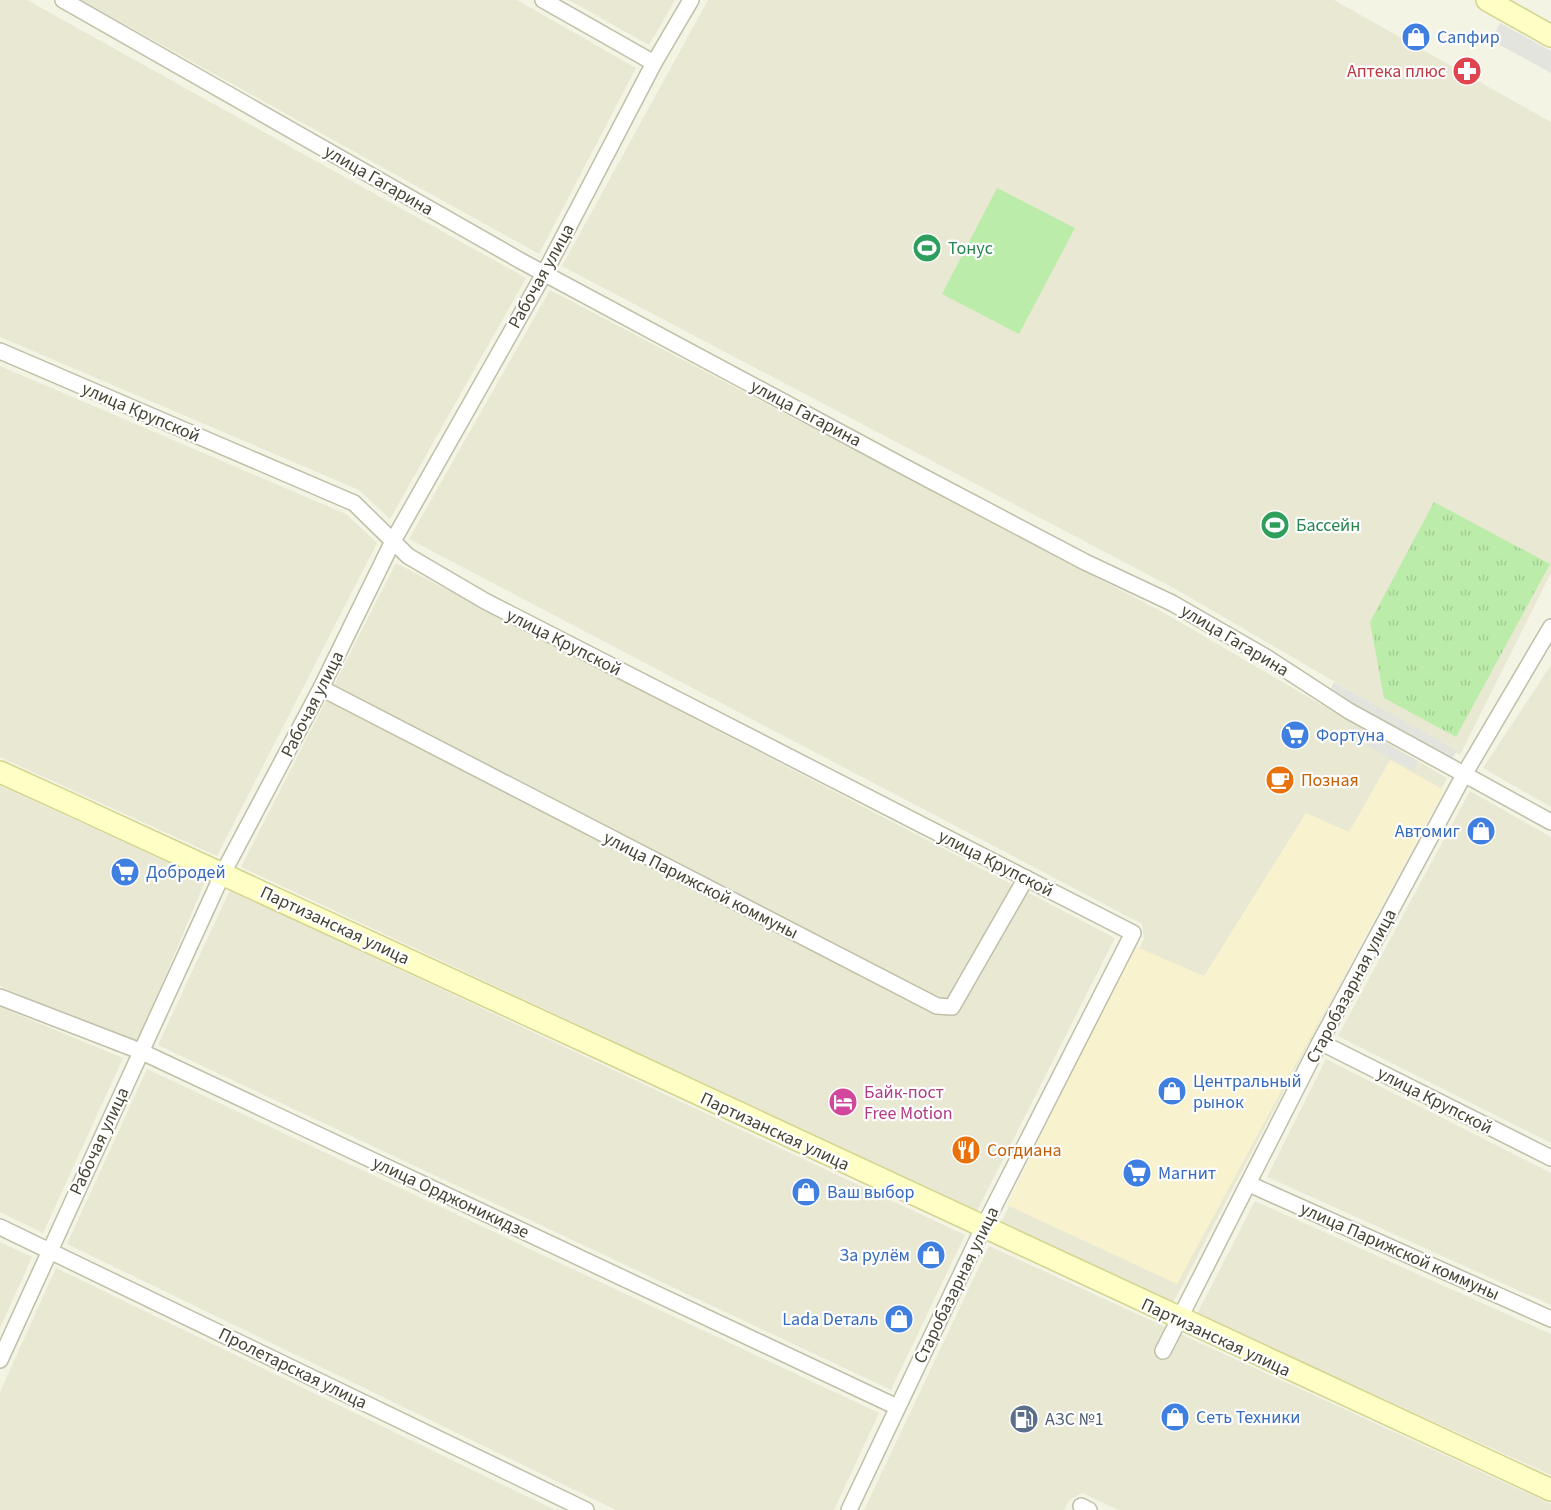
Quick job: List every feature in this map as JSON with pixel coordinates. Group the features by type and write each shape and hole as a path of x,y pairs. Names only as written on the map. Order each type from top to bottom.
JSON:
{"main road":[{"path":"1487,0 1551,36"},
{"name":"Партизанская улица","path":"0,772 224,873 1179,1320 1551,1490"}],"street":[{"name":"улица Гагарина","path":"63,0 521,261 932,482 1085,562 1172,603 1266,657 1349,711 1551,822"},
{"path":"543,0 654,63"},
{"name":"Рабочая улица","path":"0,1360 140,1051 224,873 321,688 393,541 545,272 654,63 691,0"},
{"name":"улица Крупской","path":"0,351 354,502 422,566 485,601 1132,933"},
{"name":"Старобазарная улица","path":"1163,1351 1320,1042 1465,773 1551,627"},
{"name":"улица Парижской коммуны","path":"321,688 937,1005 952,1007 1026,878"},
{"name":"Старобазарная улица","path":"849,1510 983,1228 1132,933"},
{"name":"улица Орджоникидзе","path":"0,997 140,1051 897,1407"},
{"name":"улица Крупской","path":"1320,1042 1551,1158"},
{"name":"улица Парижской коммуны","path":"1249,1184 1551,1319"},
{"name":"Пролетарская улица","path":"0,1227 586,1510"}],"shaded area":[{"path":"0,0 27,0 526,278 390,519 359,490 0,337"},
{"path":"81,0 517,0 636,68 539,254"},
{"path":"569,0 675,0 649,45"},
{"path":"708,0 1334,0 1551,122 1551,573 1460,755 1179,591 562,266"},
{"path":"1500,23 1551,51 1551,73 1491,40"},
{"path":"550,290 1166,614 1447,778 1173,1303 1001,1222 1144,939 1142,924 409,539"},
{"path":"0,366 346,514 377,543 217,856 0,757"},
{"path":"396,563 1115,938 977,1211 241,867"},
{"path":"1551,665 1551,807 1483,768"},
{"path":"1334,682 1457,751 1450,762 1328,694"},
{"path":"1354,726 1418,761 1412,770 1349,736"},
{"name":"Центральный рынок","path":"1390,760 1444,790 1177,1284 1007,1205 1134,946 1204,976 1306,813 1349,832"},
{"path":"0,786 206,879 136,1046 0,986"},
{"path":"1470,791 1551,837 1551,1143 1338,1036"},
{"path":"230,890 965,1235 891,1390 158,1045"},
{"path":"0,1007 123,1058 43,1233 0,1212"},
{"path":"1326,1059 1551,1173 1551,1305 1267,1177"},
{"path":"147,1069 879,1413 834,1510 616,1510 67,1244"},
{"path":"1255,1201 1551,1334 1551,1475 1197,1314"},
{"path":"0,1242 32,1257 0,1328"},
{"path":"989,1246 1551,1504 1551,1510 1119,1510 1082,1493 1070,1500 1064,1510 864,1510"},
{"path":"56,1268 555,1510 0,1510 0,1392"}],"green space":[{"path":"997,188 1075,228 1019,334 942,294"},
{"path":"1434,502 1550,564 1456,737 1384,698 1370,622"}],"place":[{"name":"Сапфир","path":"1416,37"},
{"name":"Аптека плюс","path":"1467,71"},
{"name":"Тонус","path":"927,248"},
{"name":"Бассейн","path":"1275,525"},
{"name":"Фортуна","path":"1295,735"},
{"name":"Позная","path":"1280,780"},
{"name":"Автомиг","path":"1481,831"},
{"name":"Добродей","path":"125,872"},
{"name":"Центральный рынок","path":"1172,1091"},
{"name":"Байк-пост Free Motion","path":"843,1102"},
{"name":"Согдиана","path":"966,1150"},
{"name":"Магнит","path":"1137,1173"},
{"name":"Ваш выбор","path":"806,1192"},
{"name":"За рулём","path":"931,1255"},
{"name":"Lada Dеталь","path":"899,1319"},
{"name":"Сеть Техники","path":"1175,1417"},
{"name":"АЗС №1","path":"1024,1419"}]}
